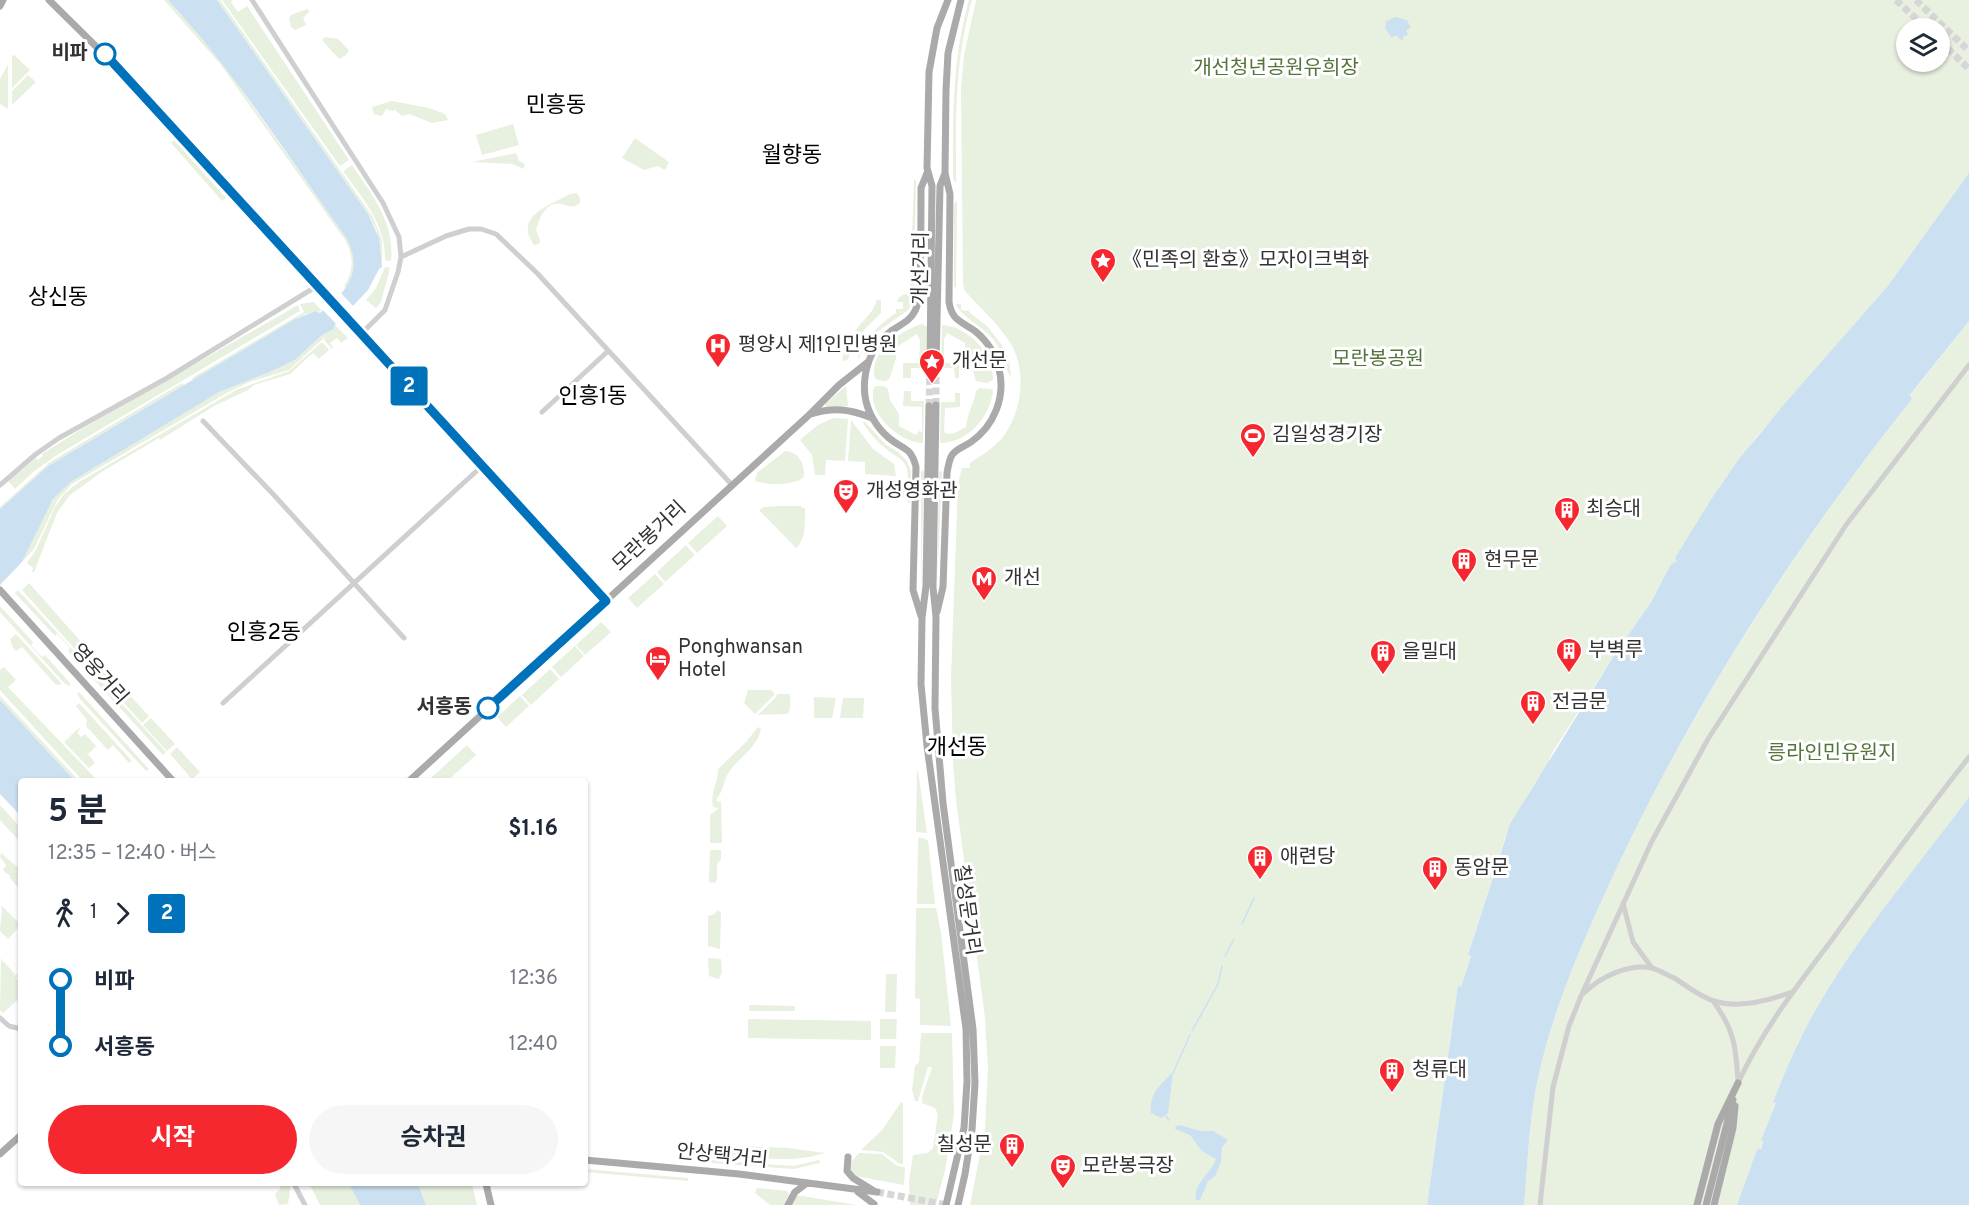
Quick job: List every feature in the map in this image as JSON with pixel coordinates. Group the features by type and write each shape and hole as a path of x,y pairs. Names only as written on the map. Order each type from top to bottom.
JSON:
{"main road":[{"path":"0,6 3,0"},
{"path":"49,0 130,80 606,601"},
{"name":"개선거리","path":"918,302 921,188 927,173 929,72 937,28 948,0"},
{"name":"개선거리","path":"927,173 932,186 933,365 940,186 945,173 948,53 961,0"},
{"name":"개선거리","path":"945,173 950,188 949,302"},
{"name":"칠성문거리","path":"918,302 912,316 880,342 868,362 864,382 865,397 872,418 890,439 909,450 914,457 916,466 913,590 922,618"},
{"name":"칠성문거리","path":"936,618 943,587 946,472 950,458 957,449 970,443 983,432 996,411 1001,386 998,366 991,349 975,332 952,315 949,302"},
{"name":"모란봉거리","path":"412,778 839,385 868,362"},
{"name":"칠성문거리","path":"946,1205 964,1128 968,1082 966,1029 927,746 921,684 922,618 926,586 933,405 933,587 936,618 934,686 937,735 943,803 973,1029 974,1108 965,1174 957,1205"},
{"path":"809,415 842,409 853,410 872,418"},
{"name":"영웅거리","path":"1,591 170,778"},
{"path":"922,618 936,618"},
{"path":"1697,1205 1718,1124 1738,1083"},
{"path":"1714,1205 1733,1128 1738,1083"},
{"path":"1706,1205 1738,1083"},
{"path":"0,1154 18,1138"},
{"name":"안상택거리","path":"588,1160 739,1174 877,1192 853,1178 847,1171 848,1157"},
{"path":"788,1205 795,1192 807,1183"},
{"path":"486,1186 491,1205"},
{"path":"855,1190 874,1204"}],"street":[{"path":"252,0 388,211 399,237 401,257 385,310 361,334"},
{"path":"401,257 446,236 469,229 480,229 496,234 537,273 732,485"},
{"path":"0,485 36,454 59,438 320,289"},
{"path":"542,412 608,352"},
{"path":"1540,1205 1553,1088 1569,1026 1652,841 1688,773 1734,697 1857,509 1969,365"},
{"path":"203,421 404,638"},
{"path":"223,703 482,466"},
{"path":"1738,1083 1764,1034 1794,991 1897,850 1969,757"},
{"path":"1623,903 1633,942 1652,968"},
{"path":"1581,996 1591,986 1613,974 1652,968 1713,1001 1730,1004 1751,1003 1794,991"},
{"path":"1713,1001 1724,1016 1734,1039 1738,1083"},
{"path":"0,1018 9,1026 18,1028"},
{"path":"295,1186 305,1205"}],"green space":[{"path":"164,0 168,0 204,39 224,65 347,239 352,252 354,270 346,288 344,286 350,275 352,263 345,240 221,65"},
{"path":"217,0 220,0 373,217 382,240 382,263 380,262 377,231 368,214"},
{"path":"222,0 233,0 231,2 238,12 247,6 349,160 340,166"},
{"path":"969,0 972,0 962,46 957,91 956,183 953,179 953,133 956,67"},
{"name":"모란봉공원","path":"976,0 1969,0 1969,173 1887,287 1757,436 1712,498 1677,561 1671,564 1651,602 1554,750 1549,759 1551,760 1531,789 1505,838 1468,955 1471,956 1461,987 1458,987 1427,1205 970,1205 985,1129 988,1068 985,1018 953,762 951,678 958,484 962,468 970,468 970,463 996,445 1009,427 1018,404 1021,379 1011,344 965,291 963,285 961,88 964,55"},
{"path":"307,9 310,11 303,18 306,25 295,30 291,27 289,18"},
{"path":"325,37 338,39 349,50 346,55 339,59 322,40"},
{"path":"14,55 30,70 12,88 12,56"},
{"path":"8,64 8,109 0,104 0,79"},
{"path":"28,75 36,82 12,105 12,91"},
{"path":"392,101 429,108 445,114 448,120 432,123 409,114 402,116 395,110 386,109 382,116 374,114 372,107"},
{"path":"513,124 519,145 482,155 476,135"},
{"path":"635,138 669,162 665,170 658,166 644,170 622,158"},
{"path":"174,140 226,198 222,201 171,143"},
{"path":"516,153 519,161 525,164 523,169 513,164 472,162"},
{"path":"352,165 386,221 391,261 385,260 382,235 372,213 343,171"},
{"path":"914,180 916,180 914,298 908,310 876,333 857,360 872,333 896,313 896,309 903,309 903,302 897,302 899,298 910,293"},
{"path":"577,193 580,203 577,205 571,207 556,204 544,211 536,230 540,240 539,244 534,245 529,235 528,226 531,219 544,207 570,194"},
{"path":"957,200 956,287 954,287 954,205"},
{"path":"385,267 390,268 381,302 376,308 366,300 376,288"},
{"path":"877,299 881,301 881,313 864,330 847,360 842,361 851,338 872,311"},
{"path":"314,302 322,311 295,319 193,380 192,378 304,312 300,304"},
{"path":"956,304 961,304 961,310 969,311 987,326 1001,344 1009,359 1011,378 993,339 963,314"},
{"path":"298,305 300,311 57,455 33,472 15,489 8,481 36,458 38,460 43,456 42,454 80,430"},
{"name":"릉라인민유원지","path":"1969,321 1969,797 1850,956 1818,1006 1798,1043 1773,1101 1776,1103 1761,1140 1763,1140 1760,1150 1757,1149 1737,1205 1524,1205 1533,1106 1554,1020 1595,916 1649,803 1716,683 1790,566 1829,509 1912,399 1910,396"},
{"path":"922,324 927,327 926,368 911,368 911,378 903,378 903,363 919,363 920,340 917,334 898,346 889,379 884,381 875,379 876,360 881,352 896,337"},
{"path":"335,325 348,338 341,343 337,338 330,343 332,349 324,340 326,336 289,370 249,382 225,394 72,484 58,499 34,549 22,562 53,499 72,480 219,392 295,360 322,335 334,329"},
{"path":"942,325 961,330 978,343 989,361 993,380 987,383 976,381 966,353 965,343 947,333 944,339 944,363 959,363 959,378 955,378 954,368 941,368"},
{"path":"322,342 329,350 319,359 313,353 290,374 254,385 214,406 160,440 159,438 103,471 70,495 57,513 34,572 32,572 33,568 27,563 36,550 55,507 64,494 79,482 236,390 289,371"},
{"path":"182,383 184,385 48,466 0,509 50,462"},
{"path":"846,386 848,406 826,407 825,404"},
{"path":"884,386 888,389 890,400 899,414 899,426 916,435 919,431 922,432 922,407 903,406 904,391 911,391 911,401 924,401 923,443 905,438 887,425 875,407 873,397 874,387"},
{"path":"980,388 993,391 982,419 968,434 950,442 940,443 941,402 955,402 955,393 960,393 960,407 945,408 944,431 947,434 955,433 966,427 976,391"},
{"path":"833,418 848,419 845,461 826,460 825,475 815,475 812,455 800,440 818,425"},
{"path":"851,420 873,449 894,464 896,476 865,474 865,462 848,461"},
{"path":"862,421 885,444 907,461 911,471 910,503 907,498 902,497 902,480 908,480 904,463 869,432"},
{"path":"785,451 794,454 800,460 804,477 794,482 781,484 755,481 757,473"},
{"path":"922,470 924,472 921,588 921,472"},
{"path":"939,472 942,472 937,588"},
{"path":"800,506 805,509 803,536 796,548 759,510 764,507"},
{"path":"718,516 727,526 697,553 688,543"},
{"path":"686,545 695,555 665,582 657,572"},
{"path":"655,574 664,584 637,608 628,598"},
{"path":"29,583 91,653 84,659 22,590"},
{"path":"18,590 166,752 163,755 68,651 70,648 57,634 55,636 15,593"},
{"path":"0,606 33,642 31,645 42,657 45,655 70,683 70,686 64,683 0,612"},
{"path":"601,622 611,632 585,655 576,645"},
{"path":"16,634 62,684 56,685 22,647 16,651 13,648 10,639"},
{"path":"575,646 584,656 561,677 552,667"},
{"path":"93,655 120,683 112,690 86,661"},
{"path":"4,667 16,680 8,687 95,778 80,778 0,690 0,670"},
{"path":"550,669 559,679 531,705 522,695"},
{"path":"121,686 149,716 142,723 114,692"},
{"path":"748,690 771,690 775,694 755,714 744,703"},
{"path":"79,692 149,769 146,771 81,700 77,694"},
{"path":"777,694 790,694 788,714 758,715 776,697"},
{"path":"0,696 76,778 72,778 0,700"},
{"path":"520,696 529,706 506,727 497,717"},
{"path":"814,697 836,698 832,718 814,718"},
{"path":"843,698 864,698 863,718 840,718"},
{"path":"79,703 132,761 129,763 113,745 108,750 86,726 87,720 76,706"},
{"path":"151,718 175,744 167,751 143,725"},
{"path":"758,727 761,729 756,741 729,772 717,798 717,802 721,801 722,843 710,843 710,815 719,808 713,807 712,802 718,769"},
{"path":"79,728 77,732 81,737 85,734 96,746 88,754 95,763 89,768 64,742"},
{"path":"467,745 476,755 450,778 431,778"},
{"path":"177,747 200,772 191,778 170,754"},
{"path":"917,769 918,771 927,833 916,832"},
{"path":"0,805 18,825 18,840 0,820"},
{"path":"919,837 928,840 935,904 917,904"},
{"path":"710,850 721,850 715,883 709,882"},
{"path":"1,853 18,867 18,888 10,875 3,870 6,865 0,857"},
{"path":"1,905 18,922 18,928 8,939 0,931"},
{"path":"916,908 936,908 941,932 951,1026 920,1025 920,999 915,998"},
{"path":"717,910 721,912 720,949 708,946 708,916 715,914"},
{"path":"708,958 721,959 722,972 719,979 709,976"},
{"path":"1,959 3,960 1,962 4,962 14,973 14,976 16,974 18,976 16,978 18,1000 3,1013 0,1010"},
{"path":"886,974 897,974 896,1012 885,1012"},
{"path":"749,1005 795,1006 795,1011 749,1011"},
{"path":"748,1019 871,1021 871,1040 748,1038"},
{"path":"880,1019 897,1019 896,1039 880,1039"},
{"path":"921,1033 952,1033 954,1114 945,1170 936,1205 910,1205 909,1182 913,1155 928,1153 933,1148 938,1114 935,1108 922,1103 932,1067 928,1067 918,1101 915,1101 912,1090 915,1066 919,1062"},
{"path":"880,1046 896,1046 895,1068 880,1068"},
{"path":"901,1102 903,1103 903,1164 883,1152 861,1150 883,1129"},
{"path":"711,1145 788,1148 825,1153 811,1157 768,1159 710,1153"},
{"path":"859,1153 882,1154 897,1166 905,1167 904,1185 855,1176 850,1169 852,1161"},
{"path":"709,1160 793,1166 819,1160 820,1163 794,1169 712,1163"},
{"path":"588,1169 688,1178 688,1181 588,1172"},
{"path":"280,1186 291,1186 288,1204 279,1205 275,1194"},
{"path":"308,1186 350,1186 360,1205 320,1205"},
{"path":"419,1186 472,1186 477,1205 426,1205"},
{"path":"757,1188 787,1191 789,1194 784,1205 770,1205 755,1193"},
{"path":"794,1196 802,1196 857,1205 792,1205"}],"water":[{"path":"168,0 217,0 368,214 379,238 382,267 368,290 335,325 334,329 322,335 295,360 219,392 72,481 53,499 22,562 0,585 0,509 48,466 295,319 316,311 320,313 338,297 350,281 353,272 352,251 347,239 239,86"},
{"path":"1396,17 1407,20 1411,28 1406,30 1408,35 1404,36 1402,41 1397,36 1391,37 1385,28 1386,21"},
{"path":"1969,173 1969,321 1910,395 1912,399 1870,453 1791,564 1717,680 1650,800 1585,939 1554,1019 1533,1106 1524,1205 1427,1205 1458,986 1461,987 1471,956 1468,955 1510,824 1615,654 1651,602 1671,564 1677,561 1675,558 1712,498 1739,459 1887,287"},
{"path":"0,700 72,778 18,778 18,813 0,794"},
{"path":"1969,797 1969,1205 1737,1205 1757,1149 1761,1149 1763,1141 1761,1140 1776,1103 1773,1102 1811,1017 1871,926"},
{"path":"1173,1072 1168,1113 1161,1118 1151,1113 1152,1100 1157,1090"},
{"path":"1179,1125 1201,1131 1213,1131 1228,1140 1222,1147 1221,1162 1215,1176 1208,1181 1200,1200 1196,1200 1197,1188 1216,1159 1202,1151 1190,1135 1175,1129"},
{"path":"350,1186 419,1186 426,1205 360,1205"}],"pier":[{"path":"339,291 355,308 338,326 321,308"}],"waterway":[{"path":"1242,924 1254,898"},
{"path":"1225,956 1234,939"},
{"path":"1192,1031 1218,984 1222,966"},
{"path":"1173,1073 1190,1035"},
{"path":"1165,1115 1169,1120"}],"tunnel":[{"path":"1896,0 1915,18"},
{"path":"1916,0 1969,51"},
{"path":"1950,51 1969,69"},
{"path":"929,406 930,365"},
{"path":"936,365 936,405"},
{"path":"877,1192 948,1205"}],"bus line":[{"name":"2","path":"105,54 606,601 488,708"}],"place":[{"name":"비파","path":"105,54"},
{"name":"《민족의 환호》모자이크벽화","path":"1103,284"},
{"name":"평양시 제1인민병원","path":"718,369"},
{"name":"개선문","path":"932,385"},
{"name":"김일성경기장","path":"1253,459"},
{"name":"개성영화관","path":"846,515"},
{"name":"최승대","path":"1567,533"},
{"name":"현무문","path":"1464,584"},
{"name":"개선","path":"984,602"},
{"name":"부벽루","path":"1569,674"},
{"name":"을밀대","path":"1383,676"},
{"name":"Ponghwansan Hotel","path":"658,682"},
{"name":"서흥동","path":"488,708"},
{"name":"전금문","path":"1533,726"},
{"name":"애련당","path":"1260,881"},
{"name":"동암문","path":"1435,892"},
{"name":"청류대","path":"1392,1094"},
{"name":"칠성문","path":"1012,1169"},
{"name":"모란봉극장","path":"1063,1190"}],"district":[{"name":"민흥동","path":"556,106"},
{"name":"월향동","path":"792,156"},
{"name":"상신동","path":"58,298"},
{"name":"인흥1동","path":"593,397"},
{"name":"인흥2동","path":"264,633"},
{"name":"개선동","path":"957,748"}],"park label":[{"name":"개선청년공원유희장","path":"1276,69"}]}
